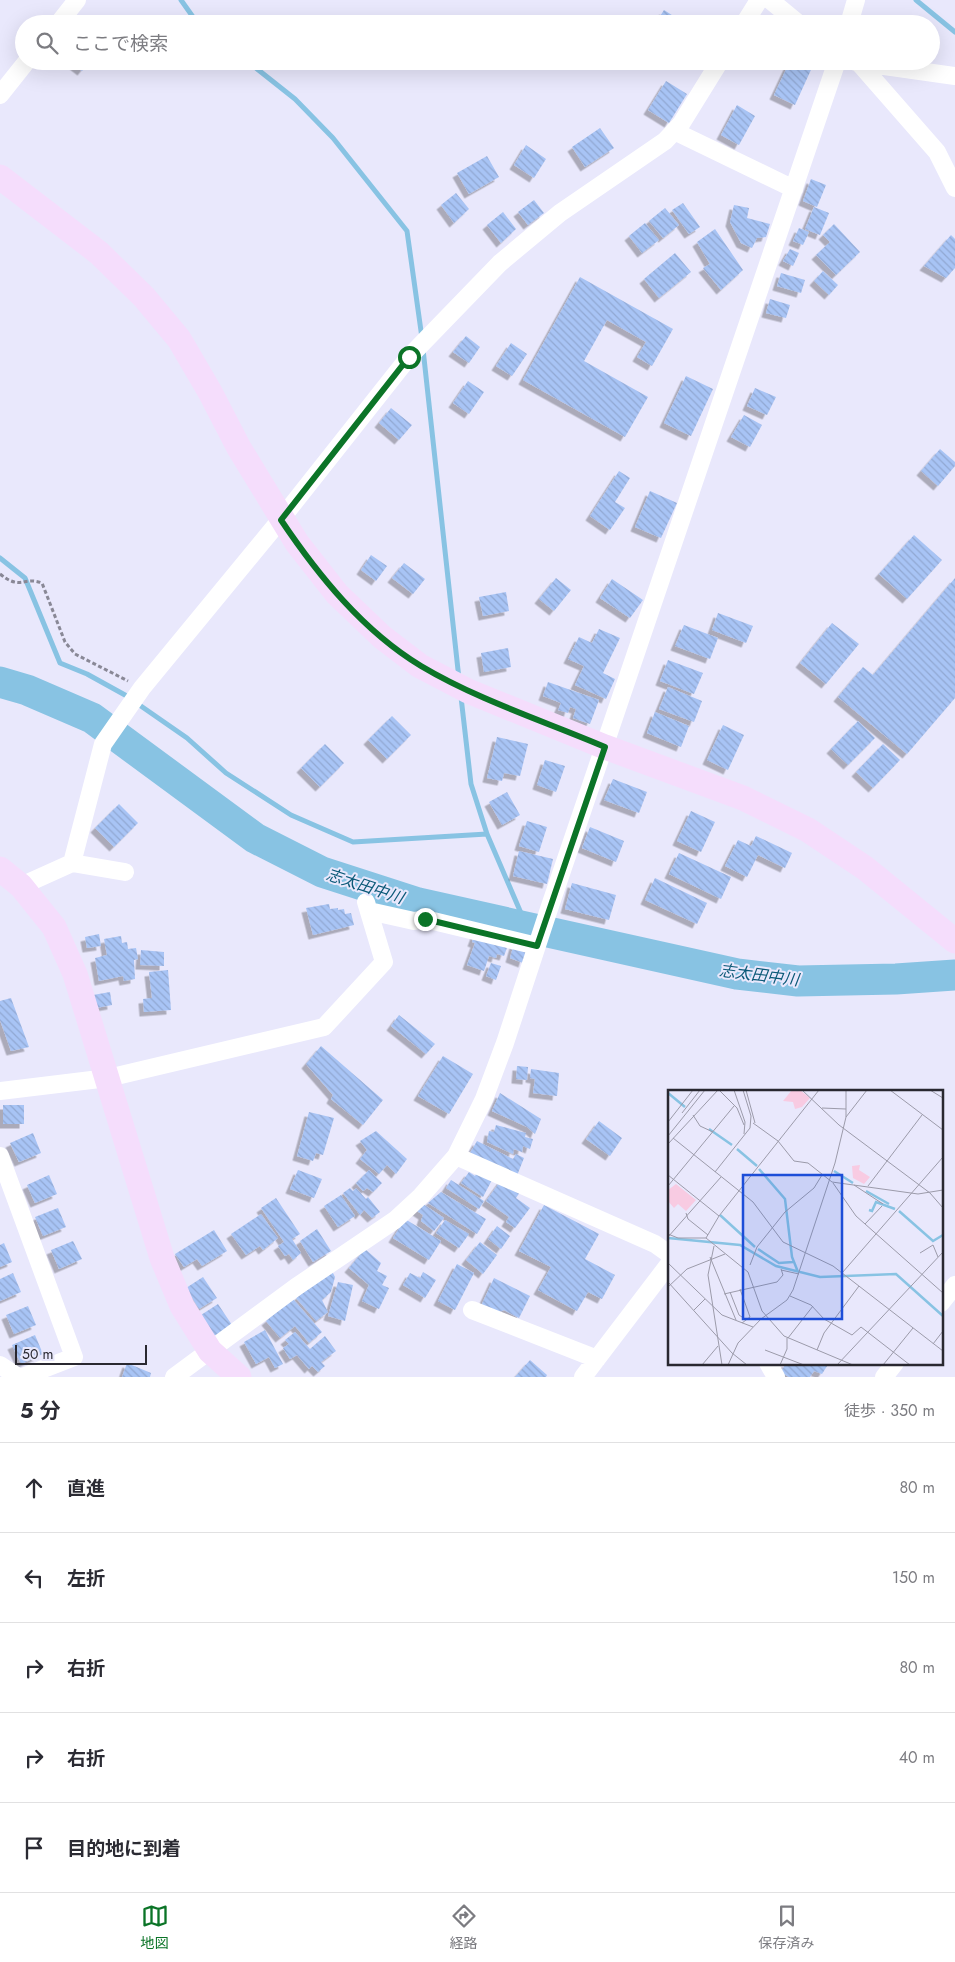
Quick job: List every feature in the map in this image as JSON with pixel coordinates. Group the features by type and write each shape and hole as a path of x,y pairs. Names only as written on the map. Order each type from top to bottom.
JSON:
{"street":[{"path":"65,15 77,0"},
{"path":"750,15 759,0"},
{"path":"770,0 788,15"},
{"path":"851,15 856,0"},
{"path":"0,95 20,70"},
{"path":"72,863 103,744 132,702 281,520 409,357 500,263 560,213 665,140 681,124 714,70"},
{"path":"174,1377 296,1287 395,1220 421,1196 456,1156 484,1099 505,1043 834,70"},
{"path":"862,70 937,152 955,188"},
{"path":"909,70 955,76"},
{"path":"674,131 794,188"},
{"path":"0,177 99,254 144,297 179,339 281,520 337,594 382,637 420,666 468,691 605,747 743,798 808,830 865,868 955,941"},
{"path":"20,886 72,863 125,872"},
{"path":"0,869 20,886 54,927 75,974 162,1258 182,1306 210,1351 239,1377"},
{"path":"0,1091 108,1078 324,1027 384,962 368,907 414,921 425,919 538,943"},
{"path":"0,1156 74,1357 23,1377"},
{"path":"456,1156 655,1244 668,1253"},
{"path":"583,1377 668,1265"},
{"path":"942,1302 955,1285"},
{"path":"472,1310 597,1359"},
{"path":"769,1364 776,1377"},
{"path":"884,1377 893,1364"},
{"path":"0,1365 18,1377"}],"path":[{"path":"0,574 8,581 20,584 34,580 42,583 65,642 75,654 132,702"}],"building":[{"path":"664,10 672,15 661,15"},
{"path":"786,70 811,70 795,105 774,95"},
{"path":"666,81 687,94 669,123 648,110"},
{"path":"737,105 755,116 739,145 721,135"},
{"path":"600,128 614,148 585,167 572,147"},
{"path":"526,145 546,159 534,178 514,165"},
{"path":"487,156 499,177 469,194 457,173"},
{"path":"811,179 826,185 817,207 803,201"},
{"path":"456,193 469,209 454,223 441,205"},
{"path":"534,200 544,213 528,225 518,212"},
{"path":"683,203 700,227 689,234 672,210"},
{"path":"734,205 749,208 747,218 770,224 766,237 757,238 752,248 741,243 730,222"},
{"path":"814,207 829,213 820,235 805,229"},
{"path":"665,208 679,225 663,238 649,221"},
{"path":"503,212 516,229 501,243 487,225"},
{"path":"645,223 659,240 642,253 629,236"},
{"path":"834,224 860,252 836,275 816,255 830,242 823,235"},
{"path":"799,228 809,232 803,245 793,241"},
{"path":"715,229 743,270 721,290 703,268 710,264 697,242"},
{"path":"951,235 955,239 955,268 946,278 924,266"},
{"path":"790,249 799,253 793,266 783,261"},
{"path":"675,253 691,272 659,298 644,279"},
{"path":"823,271 838,285 829,295 814,281"},
{"path":"781,273 805,280 801,293 777,286"},
{"path":"580,277 673,329 652,366 637,357 646,342 607,320 584,361 648,397 625,437 523,380"},
{"path":"770,299 790,305 786,318 766,313"},
{"path":"466,336 480,347 469,363 453,352"},
{"path":"511,343 527,354 512,376 496,366"},
{"path":"686,376 713,389 691,436 664,423"},
{"path":"468,381 484,392 469,414 453,403"},
{"path":"755,388 776,397 767,415 747,406"},
{"path":"391,408 412,425 399,440 379,423"},
{"path":"744,415 762,425 750,447 731,437"},
{"path":"940,449 955,462 955,466 938,486 921,471"},
{"path":"619,471 630,478 615,502 625,508 610,530 590,516"},
{"path":"650,491 677,503 661,538 635,527"},
{"path":"914,535 942,560 907,599 879,574"},
{"path":"371,555 387,566 376,581 361,570"},
{"path":"404,563 425,579 413,594 392,578"},
{"path":"556,578 571,590 554,611 539,599"},
{"path":"955,578 955,698 907,754 838,697 863,667 873,675"},
{"path":"612,579 643,600 630,618 600,598"},
{"path":"506,592 509,611 483,616 479,597"},
{"path":"718,613 753,626 746,643 712,630"},
{"path":"832,623 859,644 826,684 800,663"},
{"path":"684,625 718,638 710,659 675,646"},
{"path":"599,629 620,638 603,673 615,679 606,699 575,685 584,666 568,659 579,637 592,643"},
{"path":"508,648 511,667 484,672 481,653"},
{"path":"668,660 703,673 694,694 660,681"},
{"path":"548,682 599,700 590,724 573,718 576,709 570,707 568,713 558,710 561,703 543,696"},
{"path":"668,687 702,701 694,722 659,709"},
{"path":"655,712 689,726 681,747 647,733"},
{"path":"392,716 411,735 387,759 368,740"},
{"path":"858,721 875,738 848,765 831,749"},
{"path":"723,725 744,735 728,770 707,760"},
{"path":"497,737 528,744 520,776 504,773 502,781 487,778"},
{"path":"325,744 344,763 320,787 301,768"},
{"path":"883,744 900,760 873,788 856,772"},
{"path":"545,760 565,766 556,792 537,785"},
{"path":"613,779 647,792 639,813 604,800"},
{"path":"507,792 520,815 502,825 489,802"},
{"path":"119,804 138,823 114,847 95,828"},
{"path":"691,811 715,822 701,852 677,841"},
{"path":"527,821 547,827 539,852 519,846"},
{"path":"590,827 624,841 616,862 582,848"},
{"path":"756,836 792,853 785,868 758,855 747,877 725,866 738,840 751,846"},
{"path":"519,851 553,859 547,884 513,876"},
{"path":"679,853 731,877 721,899 669,874"},
{"path":"655,878 707,903 697,924 645,900"},
{"path":"572,883 616,895 609,920 565,909"},
{"path":"329,904 330,909 344,909 345,914 351,913 354,925 313,935 306,908"},
{"path":"99,934 101,946 87,948 85,937"},
{"path":"475,934 508,945 504,956 497,954 496,958 489,956 484,971 467,965 475,943 472,942"},
{"path":"121,936 122,943 127,942 128,949 136,948 138,959 134,960 135,979 124,981 123,976 99,981 95,958 107,955 104,939"},
{"path":"514,944 527,949 523,963 510,958"},
{"path":"141,950 164,952 164,966 140,965"},
{"path":"491,963 501,966 496,980 486,976"},
{"path":"168,970 171,1010 144,1012 143,999 152,998 149,972"},
{"path":"110,992 112,1005 96,1008 93,995"},
{"path":"11,998 29,1047 11,1051 0,1020 0,1001"},
{"path":"399,1015 435,1044 426,1054 391,1026"},
{"path":"321,1046 383,1100 363,1125 331,1099 333,1095 306,1064"},
{"path":"443,1056 473,1074 449,1114 418,1096"},
{"path":"517,1066 528,1067 527,1080 516,1079"},
{"path":"531,1069 559,1073 557,1096 533,1093 535,1079 530,1078"},
{"path":"500,1093 541,1119 535,1134 527,1127 492,1111"},
{"path":"3,1105 24,1105 24,1124 3,1124"},
{"path":"309,1112 334,1118 323,1155 316,1153 313,1161 297,1156"},
{"path":"599,1121 622,1138 610,1156 586,1139"},
{"path":"496,1125 526,1133 525,1137 533,1139 530,1149 523,1146 522,1152 514,1149 513,1154 487,1142 489,1131 494,1132"},
{"path":"376,1131 407,1159 396,1174 387,1165 379,1174 360,1159 367,1150 360,1141"},
{"path":"33,1133 41,1153 19,1162 10,1143"},
{"path":"477,1141 513,1159 516,1154 524,1158 516,1178 470,1153"},
{"path":"298,1170 322,1179 314,1198 290,1189"},
{"path":"369,1170 382,1183 373,1192 367,1188 363,1191 356,1183"},
{"path":"469,1172 475,1176 477,1172 492,1180 483,1197 461,1183"},
{"path":"49,1175 57,1194 35,1203 27,1185"},
{"path":"502,1179 520,1192 516,1198 530,1208 515,1228 506,1222 509,1217 486,1201"},
{"path":"451,1180 484,1201 479,1209 446,1188"},
{"path":"350,1188 353,1191 356,1188 366,1199 368,1197 380,1212 372,1218 364,1210 360,1215 343,1193"},
{"path":"441,1192 486,1219 477,1234 428,1203"},
{"path":"341,1195 355,1216 338,1227 324,1206"},
{"path":"276,1198 300,1234 292,1239 301,1253 293,1260 289,1254 285,1256 278,1246 284,1242 261,1208"},
{"path":"423,1204 444,1218 434,1231 421,1221 423,1215 417,1211"},
{"path":"544,1205 599,1234 585,1259 615,1275 602,1299 588,1292 577,1311 538,1290 551,1267 519,1251"},
{"path":"58,1208 66,1227 43,1236 35,1217"},
{"path":"261,1214 278,1238 263,1250 260,1246 246,1255 231,1234"},
{"path":"405,1219 441,1241 429,1260 393,1238"},
{"path":"445,1220 469,1234 459,1248 436,1233"},
{"path":"497,1226 510,1236 501,1249 488,1239"},
{"path":"317,1229 331,1251 313,1262 300,1241"},
{"path":"214,1230 227,1251 202,1266 197,1259 184,1267 175,1254"},
{"path":"73,1241 82,1259 59,1269 51,1250"},
{"path":"480,1242 497,1255 483,1274 466,1260"},
{"path":"4,1243 12,1262 0,1267 0,1245"},
{"path":"365,1249 381,1263 377,1271 387,1276 382,1285 389,1288 379,1309 362,1301 369,1285 349,1268"},
{"path":"457,1264 474,1273 455,1310 438,1301"},
{"path":"332,1271 335,1277 331,1292 322,1300 328,1312 316,1321 296,1298"},
{"path":"423,1272 436,1280 425,1298 403,1285 410,1273 420,1278"},
{"path":"13,1273 21,1292 0,1301 0,1279"},
{"path":"203,1277 217,1298 199,1309 186,1288"},
{"path":"494,1278 530,1296 519,1318 504,1310 497,1313 481,1306"},
{"path":"338,1282 353,1285 345,1321 328,1316"},
{"path":"293,1299 322,1332 309,1343 295,1326 280,1338 266,1321"},
{"path":"218,1304 232,1325 215,1336 201,1315"},
{"path":"28,1306 36,1325 14,1334 6,1315"},
{"path":"265,1330 283,1364 275,1368 269,1357 256,1364 244,1342"},
{"path":"295,1332 310,1349 325,1336 336,1351 321,1362 325,1366 318,1372 312,1366 309,1369 297,1355 290,1359 283,1348 289,1344 285,1340"},
{"path":"35,1335 43,1354 21,1364 12,1345"},
{"path":"530,1360 547,1375 546,1377 515,1377"},
{"path":"127,1363 151,1373 150,1377 122,1377"},
{"path":"785,1364 828,1364 822,1374 814,1371 810,1377 789,1377 781,1372"}],"waterway":[{"path":"181,0 192,15"},
{"path":"916,0 934,15"},
{"path":"940,20 955,32"},
{"path":"258,70 295,99 333,138 407,231 422,338"},
{"path":"423,349 459,679"},
{"path":"0,558 25,578 60,663 87,674 125,695 187,738 226,773 291,815 353,842 487,834"},
{"name":"志太田中川","path":"0,682 27,690 92,718 255,838 322,872 418,903 737,974 798,981 896,979 955,975"},
{"path":"461,697 471,784 487,834 527,927"}],"route":[{"path":"409,357 281,520 337,594 382,637 420,666 468,691 605,747 537,946 425,919"}]}
